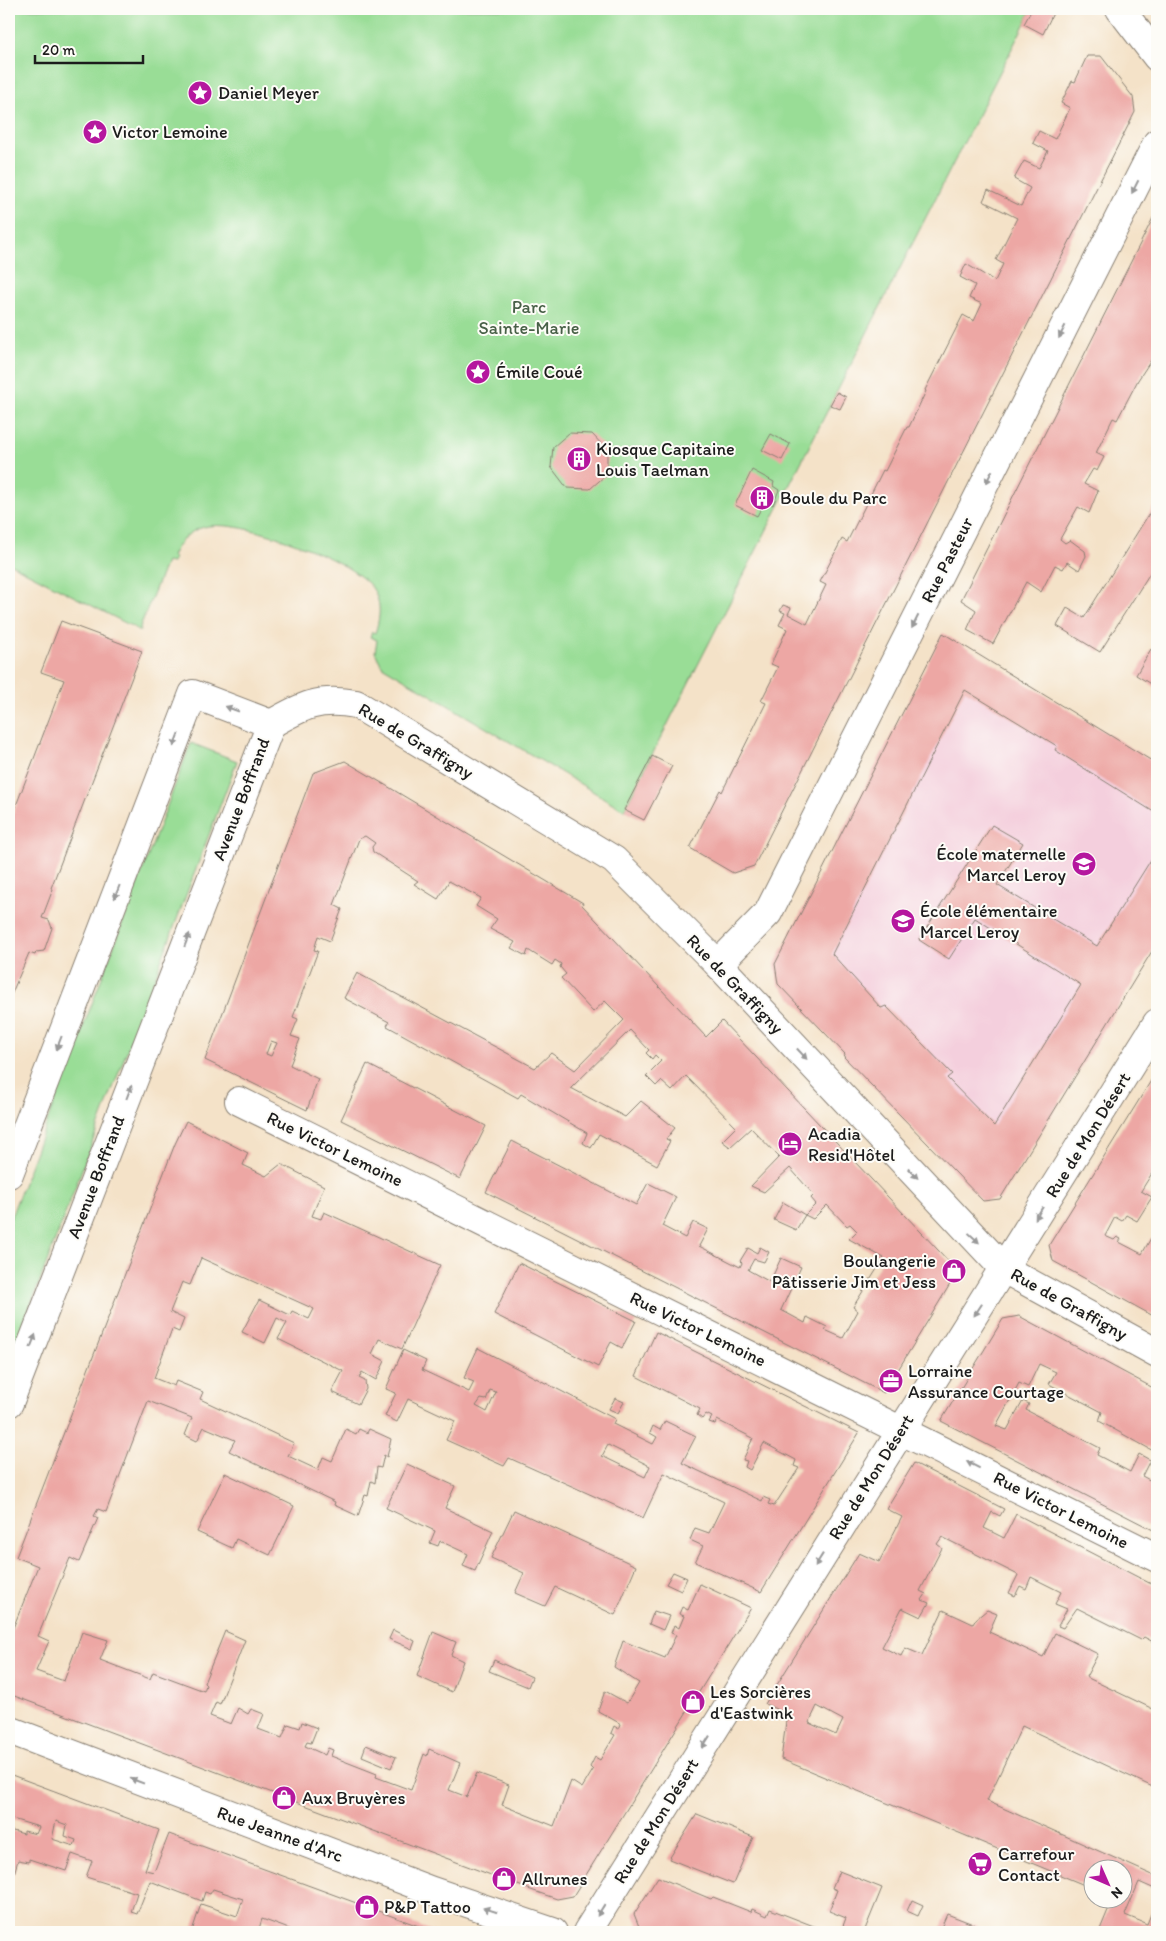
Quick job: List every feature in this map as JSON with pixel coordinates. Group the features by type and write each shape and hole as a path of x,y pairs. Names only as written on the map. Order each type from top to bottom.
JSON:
{"street":[{"path":"1120,9 1157,57"},
{"name":"Rue Pasteur","path":"718,964 768,913 1157,143"},
{"name":"Avenue Boffrand","path":"9,1174 193,694 271,724 9,1403"},
{"name":"Rue de Graffigny","path":"271,724 300,707 334,700 356,704 614,860 718,964 1004,1269 1157,1353"},
{"name":"Rue de Mon Désert","path":"587,1932 1157,1024"},
{"name":"Rue Victor Lemoine","path":"238,1101 901,1429 1157,1558"},
{"name":"Rue Jeanne d'Arc","path":"9,1730 432,1891 552,1932"}],"shaded area":[{"name":"École élémentaire Marcel Leroy","path":"943,633 1157,764 1157,943 1000,1199 983,1201 844,1057 845,1054 788,940"}],"green space":[{"name":"Parc Sainte-Marie","path":"9,9 1032,9 624,810 382,666 375,652 377,640 370,637 372,632 375,633 379,616 378,600 373,589 361,577 343,565 294,543 242,528 220,526 204,527 193,531 178,546 172,556 174,558 172,563 166,562 140,627 141,631 9,563"},
{"path":"191,743 237,761 9,1362 9,1222"}],"building":[{"path":"1032,9 1055,9 1043,34 1024,24"},
{"path":"1087,56 1101,56 1133,97 1135,112 754,866 733,873 690,848 720,790 722,792 766,703 761,701 778,667 771,664 787,629 779,625 785,613 780,611 783,605 791,608 788,614 807,624 826,585 820,582 842,539 847,542 883,470 885,471 907,427 909,427 925,390 963,315 974,321 982,304 969,298 975,285 960,277 966,264 995,281 1003,264 996,260 1017,218 983,201 988,190 1021,206 1030,188 1014,179 1024,161 1039,168 1048,151 1033,143 1039,131 1055,139 1070,108 1061,103 1072,81 1075,82"},
{"path":"1157,210 1157,351 1138,380 1117,420 1113,418 1096,453 1104,457 1097,471 1093,469 1084,484 1098,491 1089,513 1078,507 1060,539 1065,543 1070,540 1085,551 1086,556 1079,570 1067,562 1063,569 1055,565 1041,592 1026,582 993,644 967,630 976,610 961,600"},
{"path":"837,392 846,397 840,409 830,405"},
{"name":"Kiosque Capitaine Louis Taelman","path":"569,433 592,434 607,450 607,474 590,489 567,488 551,467 553,447"},
{"path":"771,434 790,444 782,460 762,450"},
{"name":"Boule du Parc","path":"752,470 774,482 773,486 779,490 773,505 765,501 757,516 735,505"},
{"path":"1157,501 1157,562 1100,652 1057,626 1067,608 1084,618"},
{"path":"61,621 142,651 51,888 53,889 42,918 49,920 52,928 44,951 36,952 35,955 29,953 9,1000 9,824 64,680 41,672"},
{"path":"943,633 1157,764 1157,814 1055,750 1057,746 965,690 832,954 881,1008 886,1006 952,1074 947,1078 994,1126 1081,985 975,918 949,959 919,940 992,825 1023,843 997,885 1097,946 1157,850 1157,943 1000,1199 983,1201 844,1057 845,1054 778,984 775,964"},
{"path":"1151,649 1157,653 1157,688 1136,675"},
{"path":"652,756 672,766 644,820 624,810"},
{"path":"345,761 583,903 582,905 706,1037 722,1021 954,1267 955,1276 884,1393 486,1192 512,1141 636,1205 648,1183 676,1197 662,1226 685,1238 693,1222 708,1229 699,1246 740,1267 742,1263 740,1261 748,1248 757,1253 760,1247 769,1252 764,1262 754,1259 748,1270 770,1282 781,1258 801,1267 781,1310 805,1323 807,1317 827,1327 825,1330 843,1338 858,1311 853,1307 884,1258 849,1239 857,1231 850,1224 847,1226 827,1205 813,1219 805,1215 816,1204 811,1198 814,1195 790,1168 764,1192 751,1186 779,1157 751,1128 730,1147 722,1141 736,1127 686,1076 672,1091 661,1081 656,1086 646,1076 661,1061 655,1055 652,1059 646,1053 649,1050 630,1030 571,1088 625,1117 641,1101 675,1128 666,1139 670,1141 657,1165 599,1134 591,1148 583,1143 587,1133 521,1094 518,1098 387,1026 389,1022 344,998 357,973 535,1068 551,1053 575,1070 624,1020 605,1001 593,1012 561,978 566,974 560,967 561,964 555,960 552,965 528,950 526,956 511,948 515,942 490,929 497,919 476,906 481,898 449,881 438,899 414,884 418,881 373,852 372,847 375,843 365,836 359,839 334,905 342,909 330,941 318,936 314,950 318,951 293,1017 298,1019 291,1036 300,1039 290,1065 318,1079 307,1110 205,1060 313,773","holes":["271,1041 277,1043 271,1056 266,1054"]},
{"path":"367,1064 486,1126 460,1179 341,1120"},
{"path":"1157,1071 1157,1172 1154,1170 1141,1191 1152,1197 1137,1221 1126,1215 1122,1221 1115,1217 1105,1236 1114,1240 1117,1237 1121,1239 1119,1242 1142,1254 1151,1238 1157,1241 1157,1253 1154,1260 1157,1262 1157,1318 1053,1261 1049,1245"},
{"path":"186,1121 248,1153 243,1165 266,1176 281,1164 324,1186 312,1216 321,1219 324,1212 440,1265 402,1349 379,1339 372,1354 385,1361 376,1380 362,1372 359,1378 365,1381 366,1389 358,1404 332,1392 343,1371 278,1339 287,1323 277,1318 265,1343 242,1332 259,1300 290,1315 292,1311 309,1319 314,1309 201,1258 190,1285 182,1282 170,1312 184,1319 179,1332 172,1329 154,1378 174,1386 176,1381 203,1392 200,1399 294,1443 288,1456 318,1470 323,1457 332,1461 346,1429 356,1434 359,1429 367,1433 369,1429 391,1439 387,1457 384,1455 381,1468 377,1467 375,1483 371,1481 368,1496 365,1495 358,1516 334,1505 335,1502 229,1451 235,1440 204,1427 197,1441 185,1435 192,1418 148,1401 106,1512 98,1509 94,1516 98,1518 79,1562 70,1558 38,1636 49,1641 36,1671 64,1681 82,1632 108,1640 100,1660 150,1679 153,1672 204,1691 206,1685 204,1683 225,1631 245,1640 220,1704 216,1702 210,1716 231,1724 238,1708 248,1714 251,1709 264,1714 258,1729 282,1738 288,1724 300,1728 302,1722 317,1728 311,1743 307,1742 305,1746 325,1755 328,1748 333,1750 331,1756 377,1774 376,1777 411,1790 424,1754 427,1756 429,1749 460,1763 449,1790 467,1797 477,1773 509,1785 502,1805 554,1826 571,1781 582,1788 593,1770 590,1767 595,1757 600,1760 615,1735 611,1733 614,1726 619,1729 621,1724 598,1711 605,1691 627,1703 639,1683 614,1667 623,1641 665,1658 676,1635 671,1633 674,1625 679,1628 684,1616 679,1614 682,1607 688,1610 700,1584 751,1608 573,1896 557,1899 531,1890 9,1694 9,1638 38,1566 16,1557 175,1144"},
{"path":"783,1202 805,1215 796,1230 774,1220"},
{"path":"519,1263 636,1321 622,1348 611,1342 598,1367 494,1314"},
{"path":"1019,1316 1157,1390 1157,1453 1099,1421 1102,1412 1049,1384 1056,1372 1039,1364 1028,1387 1019,1383 996,1426 1007,1430 1023,1401 1029,1404 1026,1410 1100,1448 1097,1455 1130,1472 1139,1454 1150,1460 1142,1476 1157,1484 1157,1532 941,1421 1003,1319"},
{"path":"656,1332 859,1433 761,1592 695,1562 703,1546 690,1540 695,1528 709,1533 724,1502 664,1473 643,1518 509,1458 504,1466 446,1440 455,1421 408,1399 397,1422 385,1416 396,1393 386,1389 403,1350 426,1361 422,1370 469,1392 474,1382 464,1378 478,1348 615,1419 613,1424 653,1444 657,1437 650,1433 653,1426 660,1430 665,1421 696,1436 682,1463 762,1501 763,1497 770,1500 768,1504 774,1506 799,1468 794,1466 796,1460 764,1443 750,1470 745,1467 747,1461 743,1460 753,1438 717,1420 715,1424 709,1422 712,1417 706,1414 702,1419 697,1415 700,1409 636,1376","holes":["490,1390 496,1392 487,1412 476,1406 481,1399 486,1400","608,1445 650,1466 645,1477 602,1456"]},
{"path":"615,1398 624,1402 618,1413 609,1409"},
{"path":"914,1463 1004,1509 1000,1516 992,1512 984,1528 1004,1538 1016,1514 1157,1587 1157,1644 1144,1637 1141,1640 1077,1608 1063,1628 1058,1626 1067,1609 1055,1604 1061,1592 1031,1577 1026,1589 1020,1586 1015,1596 1009,1593 1018,1575 942,1537 937,1544 942,1548 920,1591 926,1594 922,1600 929,1603 921,1617 902,1608 882,1647 901,1656 905,1648 922,1655 943,1610 973,1624 987,1610 997,1614 989,1632 1043,1657 1055,1633 1098,1654 1086,1677 1153,1709 1157,1701 1157,1789 1022,1726 987,1801 1114,1858 1084,1858 1084,1885 781,1759 787,1714 765,1704 859,1553 879,1562 902,1517 886,1509","holes":["817,1706 843,1720 836,1735 809,1723"]},
{"path":"407,1464 455,1486 445,1508 493,1531 475,1571 463,1566 468,1554 440,1541 438,1546 430,1543 435,1531 386,1508"},
{"path":"225,1473 294,1506 270,1555 236,1539 232,1548 197,1532"},
{"path":"514,1510 636,1566 615,1615 555,1587 545,1606 515,1593 524,1573 491,1558"},
{"path":"673,1572 687,1578 681,1591 666,1584"},
{"path":"654,1611 669,1616 663,1630 649,1624"},
{"path":"393,1630 415,1641 412,1649 389,1639"},
{"path":"433,1632 456,1642 451,1655 463,1661 452,1692 417,1676"},
{"path":"494,1660 532,1677 528,1687 489,1671"},
{"path":"366,1745 396,1757 391,1768 362,1756"},
{"path":"9,1774 159,1830 145,1870 154,1872 169,1834 435,1932 297,1932 262,1919 258,1932 192,1931 201,1904 237,1916 243,1899 213,1889 210,1894 205,1892 202,1901 150,1881 137,1914 131,1912 137,1893 86,1877 92,1861 72,1854 66,1871 29,1859 29,1862 18,1860 9,1892 9,1830 24,1834 24,1831 36,1834 39,1827 9,1818","holes":["56,1821 67,1825 65,1836 76,1840 74,1846 52,1839"]},
{"path":"697,1814 753,1837 733,1884 669,1859"},
{"path":"1134,1867 1157,1877 1157,1890 1139,1882 1134,1894"},
{"path":"839,1871 882,1888 864,1932 841,1931 846,1918 829,1911 837,1890 832,1888"},
{"path":"658,1877 711,1899 713,1897 751,1912 752,1909 767,1916 770,1909 829,1932 647,1932 640,1929 634,1914"},
{"path":"1157,1899 1157,1932 1099,1932 1109,1908 1128,1908 1125,1915 1147,1924"},
{"path":"912,1900 923,1905 918,1916 907,1911"},
{"path":"947,1914 978,1926 975,1932 939,1932"}],"place":[{"name":"Daniel Meyer","path":"200,93"},
{"name":"Victor Lemoine","path":"95,132"},
{"name":"Émile Coué","path":"478,372"},
{"name":"Kiosque Capitaine Louis Taelman","path":"579,459"},
{"name":"Boule du Parc","path":"762,498"},
{"name":"École maternelle Marcel Leroy","path":"1084,864"},
{"name":"École élémentaire Marcel Leroy","path":"903,921"},
{"name":"Acadia Resid'Hôtel","path":"790,1144"},
{"name":"Boulangerie Pâtisserie Jim et Jess","path":"954,1271"},
{"name":"Lorraine Assurance Courtage","path":"891,1381"},
{"name":"Les Sorcières d'Eastwink","path":"693,1702"},
{"name":"Aux Bruyères","path":"284,1798"},
{"name":"Carrefour Contact","path":"980,1864"},
{"name":"Allrunes","path":"504,1879"},
{"name":"P&P Tattoo","path":"367,1907"}]}
